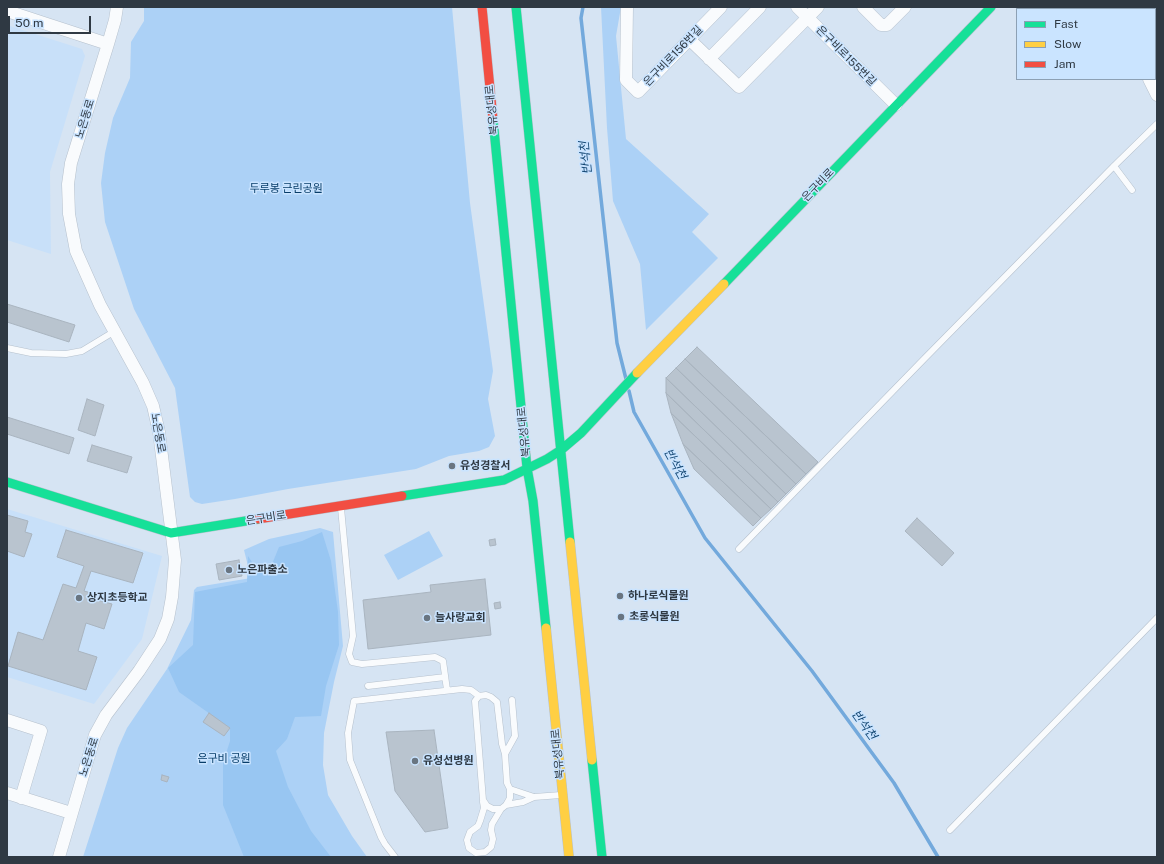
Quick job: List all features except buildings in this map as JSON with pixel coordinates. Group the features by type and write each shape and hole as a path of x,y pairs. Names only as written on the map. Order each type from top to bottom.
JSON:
{"main road":[{"name":"북유성대로","path":"482,7 569,857"},
{"path":"516,7 602,857"},
{"name":"은구비로","path":"7,482 171,533 504,480 548,459 562,450 581,433 991,7"}],"street":[{"name":"노은동로","path":"59,857 95,735 106,715 139,671 160,639 168,619 172,597 175,560 159,432 153,406 143,383 100,305 76,251 69,214 68,184 72,163 115,20 117,7"},
{"name":"은구비로156번길","path":"627,7 626,80 638,92 721,7"},
{"path":"710,59 760,7"},
{"name":"은구비로155번길","path":"796,7 896,105"},
{"path":"689,39 739,87 818,7"},
{"path":"863,7 881,25 887,25 905,7"},
{"path":"7,11 108,44"},
{"path":"1149,80 1157,95"},
{"path":"7,720 41,731 21,798"},
{"path":"7,793 71,813"}],"lane":[{"path":"739,549 924,359 1157,124"},
{"path":"1114,166 1132,190"},
{"path":"7,348 31,353 66,354 82,351 115,331"},
{"path":"340,506 353,636 349,654 352,662 362,664 435,657 443,661 447,690"},
{"path":"950,830 1157,618"},
{"path":"368,686 445,677"},
{"path":"395,857 381,837 350,760 348,733 354,701 462,689 470,690 477,698 484,808 478,826 470,832 467,840 469,848 472,851 485,856 492,843 490,830 492,824 510,798 510,789 507,783 505,754 502,744 497,702 486,695 477,698"},
{"path":"505,754 515,736 512,700"},
{"path":"510,789 534,797 563,795"},
{"path":"506,805 524,802 534,797"},
{"path":"483,800 487,806 493,809 501,809"}],"shaded area":[{"path":"7,25 82,49 85,56 50,172 51,254 7,240"},
{"name":"상지초등학교","path":"7,509 162,556 142,639 94,704 7,677"},
{"path":"322,532 331,561 338,612 339,645 326,686 321,716 295,717 287,739 276,751 288,787 311,831 331,857 244,857 223,805 223,763 230,741 230,728 179,692 168,668 193,645 195,592 247,582 248,556 259,573 270,569 279,547 302,541"}],"green space":[{"name":"두루봉 근린공원","path":"144,7 452,7 470,203 493,371 488,399 495,436 489,447 479,451 449,456 416,469 202,504 195,502 190,497 175,388 134,309 105,222 101,183 105,153 113,118 130,78 131,42 144,21"},
{"path":"601,7 621,7 616,36 626,139 709,214 692,232 718,258 646,330 640,264 613,201 607,128"},
{"name":"은구비 공원","path":"320,528 333,532 343,646 324,733 323,765 328,795 352,836 367,857 83,857 118,748 127,728 167,669 191,620 194,590 197,587 251,578 244,550 269,539"},
{"path":"429,531 443,556 398,580 384,555"}],"waterway":[{"name":"반석천","path":"583,7 581,18 617,343 626,379"},
{"name":"반석천","path":"629,391 634,412 705,538 812,671 894,783 938,857"}],"traffic: fast":[{"path":"516,7 570,542"},
{"path":"724,284 991,7"},
{"path":"493,119 527,468 533,501 546,628"},
{"path":"402,496 504,480 547,459 561,450 581,433 637,373"},
{"path":"7,482 171,533 258,519"},
{"path":"592,760 602,857"}],"traffic: slow":[{"path":"637,373 724,284"},
{"path":"570,542 592,760"},
{"path":"546,628 569,857"}],"traffic: jam":[{"path":"482,7 493,119"},
{"path":"258,519 402,496"}],"place":[{"name":"유성경찰서","path":"452,466"},
{"name":"노은파출소","path":"229,570"},
{"name":"하나로식물원","path":"620,596"},
{"name":"상지초등학교","path":"79,598"},
{"name":"초롱식물원","path":"621,617"},
{"name":"늘사랑교회","path":"427,618"},
{"name":"유성선병원","path":"415,761"}]}
